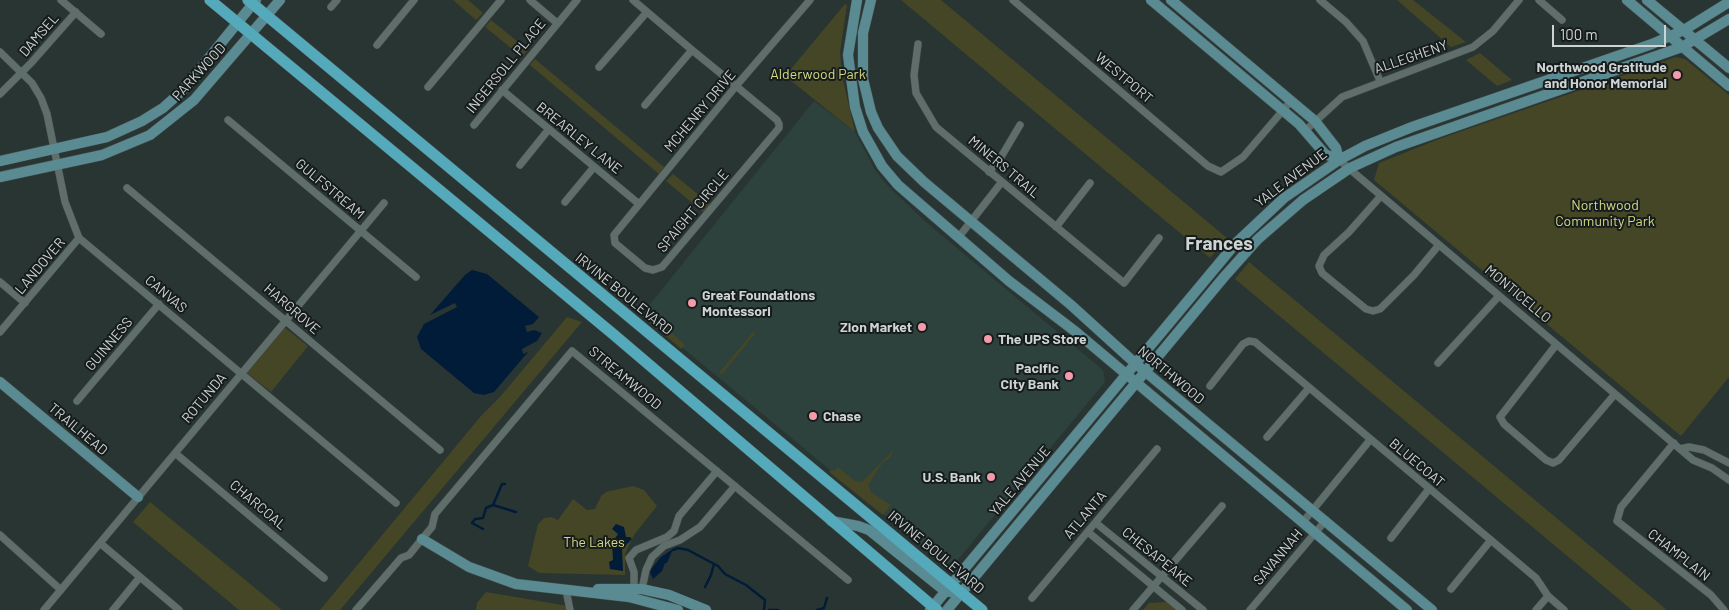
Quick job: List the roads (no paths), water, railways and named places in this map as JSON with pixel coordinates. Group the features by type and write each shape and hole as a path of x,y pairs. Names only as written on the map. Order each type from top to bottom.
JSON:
{"main road":[{"path":"210,0 693,401 830,521 941,609"},
{"name":"IRVINE BOULEVARD","path":"252,1 266,16 948,588 961,593 982,610"}],"street":[{"path":"61,0 102,34"},
{"name":"PARKWOOD","path":"0,177 109,153 126,147 158,130 194,100 280,0"},
{"path":"331,7 337,0"},
{"path":"377,45 414,0"},
{"path":"428,87 500,0"},
{"path":"530,0 558,23"},
{"name":"INGERSOLL PLACE","path":"474,125 577,0"},
{"path":"633,0 736,86"},
{"name":"MCHENRY DRIVE","path":"614,240 614,235 639,204 810,0"},
{"name":"NORTHWOOD","path":"857,0 849,42 850,76 863,132 882,166 915,201 958,238 1137,384 1408,610"},
{"name":"NORTHWOOD","path":"871,0 863,33 863,79 871,112 878,128 897,156 910,170 1078,312 1136,364 1432,610"},
{"name":"WESTPORT","path":"1013,0 1022,3 1208,166 1220,172 1243,157 1284,111"},
{"name":"MONTICELLO","path":"1150,0 1306,130 1325,154 1339,160 1350,168 1380,197 1692,460 1712,468 1729,480"},
{"name":"MONTICELLO","path":"1171,0 1315,121 1336,148 1339,160"},
{"path":"1320,0 1346,22 1363,41 1380,81"},
{"name":"ALLEGHENY","path":"1306,130 1342,97 1473,47 1493,31 1519,0"},
{"path":"1540,0 1562,20"},
{"path":"1627,0 1729,86"},
{"path":"1647,0 1729,68"},
{"name":"PARKWOOD","path":"0,161 87,143 125,130 163,108 198,75 238,24 252,1"},
{"name":"YALE AVENUE","path":"941,609 948,588 1189,298 1253,226 1284,198 1339,160 1404,130 1670,37 1729,2"},
{"name":"DAMSEL","path":"0,94 76,12"},
{"path":"599,67 647,12"},
{"name":"YALE AVENUE","path":"941,609 961,593 1258,239 1303,200 1350,168 1421,138 1682,47 1729,19"},
{"name":"MINERS TRAIL","path":"918,44 914,75 916,93 936,127 1124,284 1159,238"},
{"path":"645,105 692,50"},
{"name":"CANVAS","path":"0,52 22,72 41,98 47,114 65,202 80,238 396,503"},
{"name":"SPAIGHT CIRCLE","path":"614,240 645,268 653,270 662,266 779,128 779,124 736,86"},
{"name":"BREARLEY LANE","path":"502,90 639,204"},
{"path":"1284,111 1292,101"},
{"name":"GULFSTREAM","path":"228,120 416,277"},
{"path":"989,172 1001,157 1020,125"},
{"path":"520,165 549,129"},
{"path":"565,202 594,167"},
{"path":"958,238 1001,183"},
{"path":"1056,226 1090,183"},
{"name":"HARGROVE","path":"127,188 440,450"},
{"path":"1380,197 1349,232 1324,255 1319,266 1322,273 1366,309 1373,311 1380,309 1414,275 1438,246"},
{"name":"ROTUNDA","path":"44,610 384,203"},
{"name":"LANDOVER","path":"0,332 80,238"},
{"path":"0,282 25,303"},
{"path":"1438,362 1499,296"},
{"name":"GUINNESS","path":"77,401 159,304"},
{"name":"BLUECOAT","path":"1210,386 1239,349 1249,341 1255,342 1536,578 1548,596 1564,610"},
{"path":"1556,345 1500,417 1504,424 1546,460 1553,462 1565,455 1615,394"},
{"name":"STREAMWOOD","path":"422,539 432,527 435,514 572,350 848,580"},
{"name":"TRAILHEAD","path":"0,382 138,497"},
{"path":"1268,437 1309,388"},
{"name":"SAVANNAH","path":"1303,522 1370,440"},
{"path":"1677,446 1704,450 1729,463"},
{"name":"CHAMPLAIN","path":"1677,446 1622,507 1617,521 1710,595 1724,610"},
{"name":"ATLANTA","path":"1032,598 1157,449"},
{"name":"CHARCOAL","path":"175,452 324,578"},
{"path":"638,589 629,558 636,550 667,537 674,531 680,516 717,471"},
{"path":"638,589 652,557 664,546 680,540 700,528 735,486"},
{"path":"1391,538 1429,490"},
{"path":"1134,610 1222,506"},
{"name":"SAVANNAH","path":"1250,610 1326,520"},
{"path":"830,521 869,530 948,588"},
{"name":"CHESAPEAKE","path":"1096,523 1203,610"},
{"name":"CHESAPEAKE","path":"1088,532 1182,610"},
{"path":"0,535 61,590"},
{"path":"356,610 401,558 409,555 422,539 443,553 495,578 537,588 629,597 678,610"},
{"path":"1451,589 1491,540"},
{"path":"100,543 179,610"},
{"path":"113,610 140,577"},
{"path":"582,591 608,588 638,589 669,595 706,610"},
{"path":"566,590 570,610"},
{"path":"1536,610 1548,596"}],"water":[{"path":"472,270 487,274 539,317 533,324 525,326 527,332 534,330 542,333 537,341 522,349 523,354 528,352 494,392 484,395 474,393 421,349 417,337 424,324 457,307 455,303 430,315 465,275"},
{"path":"616,524 624,527 626,537 632,539 622,549 623,571 610,569 609,562 613,560 612,543 618,534 612,529"},
{"path":"673,549 662,571 653,579 650,572 652,568 661,557"}],"waterway":[{"path":"505,484 502,484 493,505 516,512"},
{"path":"483,529 472,523 475,519 483,518 486,508 493,505"},
{"path":"673,550 678,548 688,550 718,566 725,574 746,585 765,600 764,610"},
{"path":"705,587 714,564"},
{"path":"817,610 824,608 827,598"},
{"path":"769,610 778,610"}],"place":[{"name":"Northwood Gratitude and Honor Memorial","path":"1677,75"},
{"name":"Great Foundations Montessori","path":"692,303"},
{"name":"Zion Market","path":"922,327"},
{"name":"The UPS Store","path":"988,339"},
{"name":"Pacific City Bank","path":"1069,376"},
{"name":"Chase","path":"813,416"},
{"name":"U.S. Bank","path":"991,477"}],"district":[{"name":"Frances","path":"1219,244"}],"park label":[{"name":"Alderwood Park","path":"818,74"},
{"name":"Northwood Community Park","path":"1605,214"},
{"name":"The Lakes","path":"594,542"}]}
